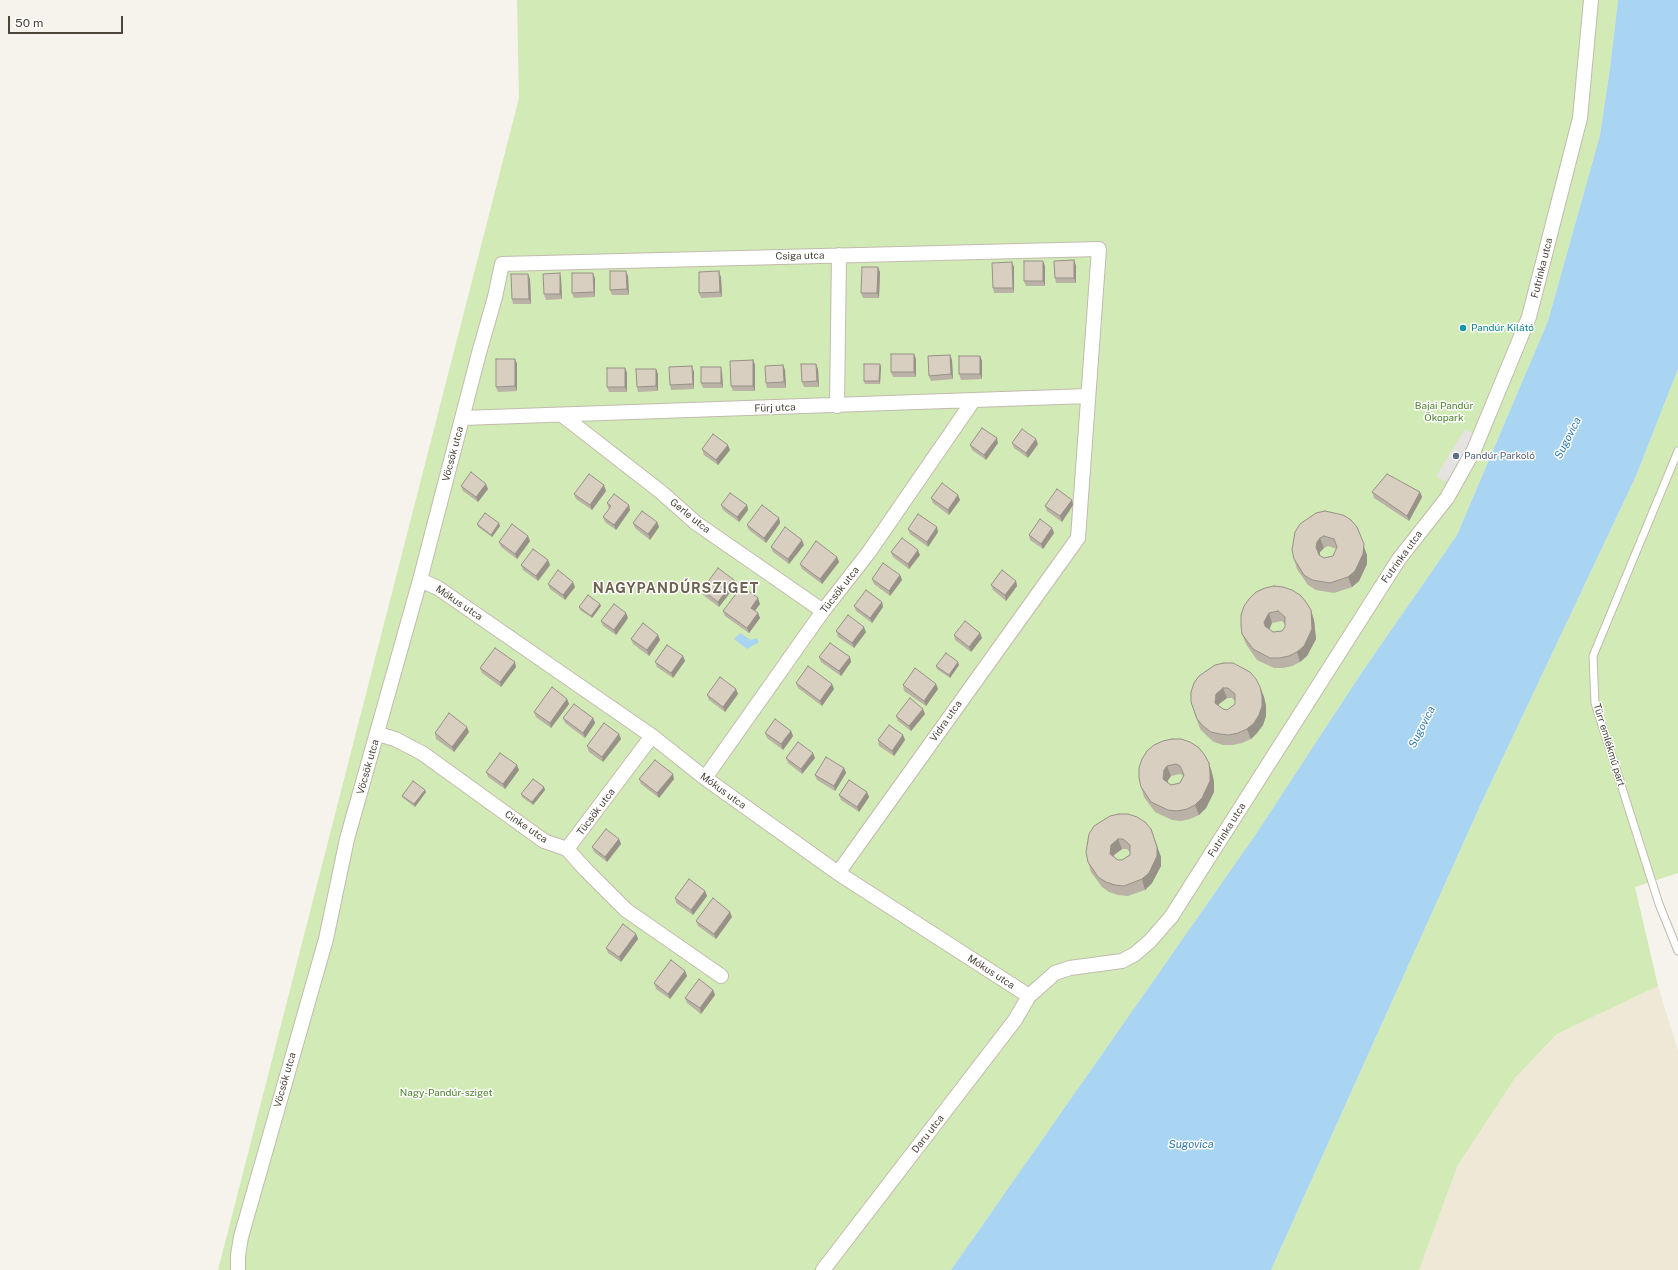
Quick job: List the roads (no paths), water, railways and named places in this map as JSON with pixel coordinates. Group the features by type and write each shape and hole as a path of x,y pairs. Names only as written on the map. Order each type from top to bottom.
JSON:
{"street":[{"name":"Futrinka utca","path":"1029,996 1055,973 1070,968 1122,961 1135,954 1150,941 1171,917 1310,696 1399,559 1447,498 1474,450 1529,317 1580,118 1591,0"},
{"name":"Csiga utca","path":"502,264 1099,249"},
{"name":"Vidra utca","path":"838,873 1078,538 1099,249"},
{"path":"837,406 839,255"},
{"name":"Vöcsök utca","path":"238,1270 238,1255 241,1237 326,939 348,839 420,580 495,297 502,264"},
{"name":"Fürj utca","path":"462,418 1088,396"},
{"name":"Tücsök utca","path":"705,778 823,611 869,552 973,401"},
{"name":"Gerle utca","path":"562,415 661,492 696,522 823,611"},
{"name":"Mókus utca","path":"420,580 438,588 652,736 705,778 838,873 1029,996"},
{"name":"Cinke utca","path":"378,734 395,739 422,753 544,841 567,850 626,910 721,976"},
{"name":"Tücsök utca","path":"567,850 652,736"},
{"name":"Daru utca","path":"823,1270 1015,1020 1029,996"}],"lane":[{"name":"Türr emlékmű part","path":"1678,451 1593,656 1595,703 1659,904 1678,951"}],"water":[{"name":"Sugovica","path":"1618,0 1678,0 1678,369 1636,476 1480,806 1271,1270 951,1270 1256,834 1360,675 1457,535 1548,321 1600,135"},
{"path":"740,633 751,640 757,638 759,642 747,649 734,639"}],"place":[{"name":"Pandúr Kilátó","path":"1463,328"},
{"name":"Pandúr Parkoló","path":"1456,456"}],"district":[{"name":"NAGYPANDÚRSZIGET","path":"676,589"}],"park label":[{"name":"Bajai Pandúr Ökopark","path":"1444,412"},
{"name":"Nagy-Pandúr-sziget","path":"446,1093"}]}
